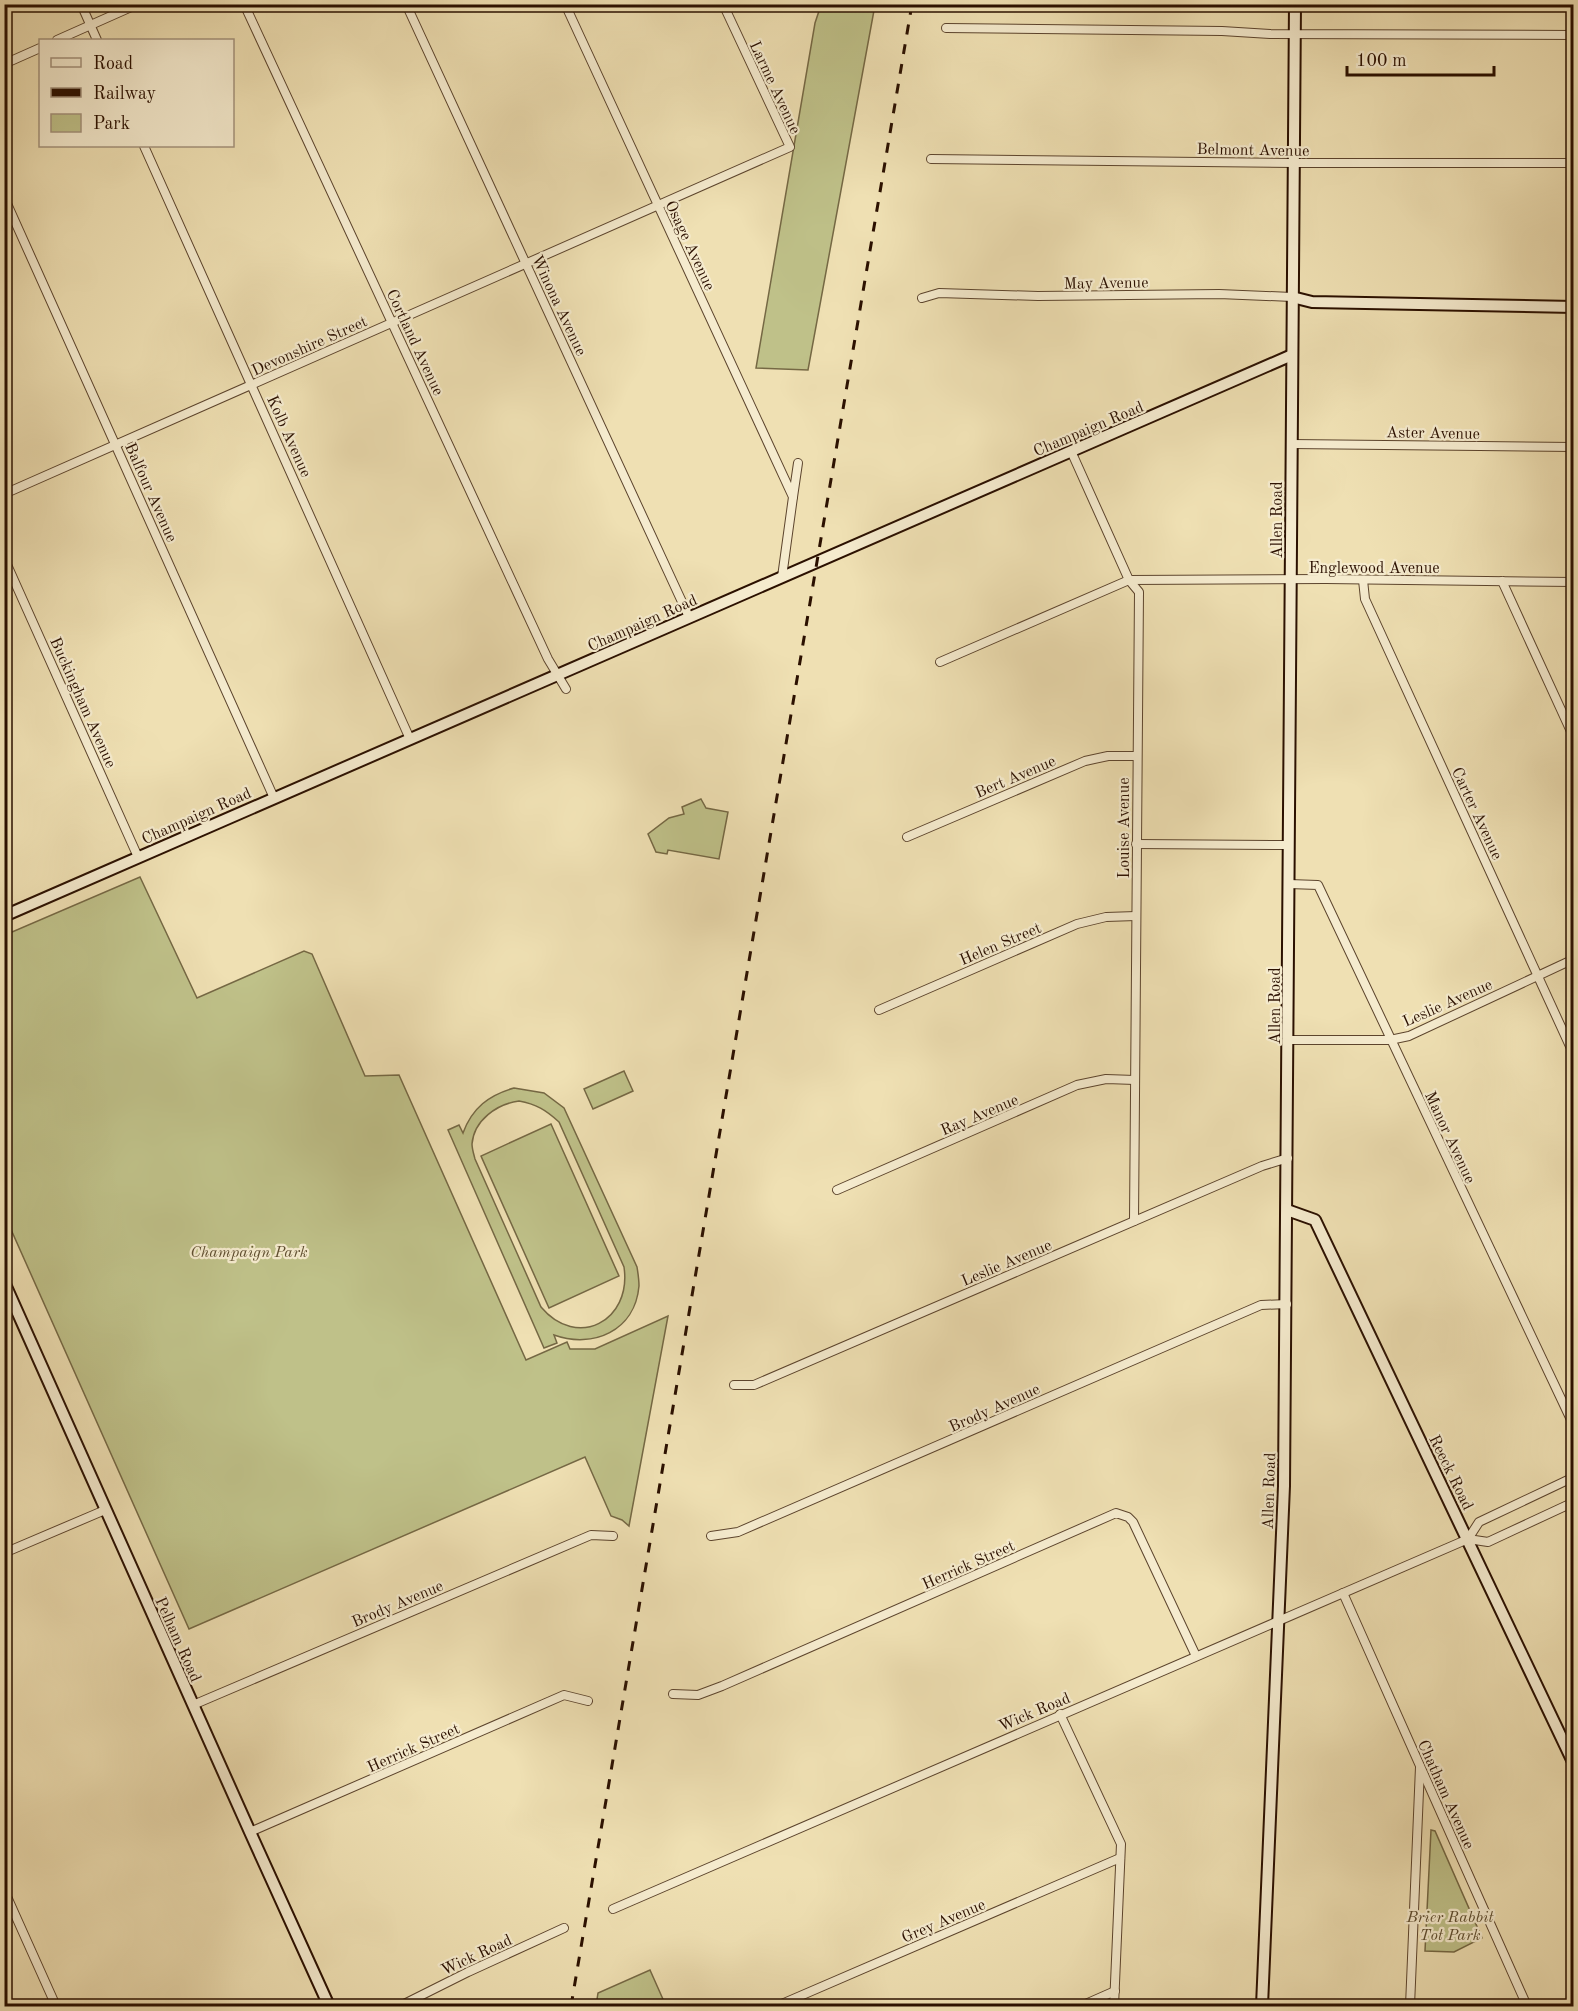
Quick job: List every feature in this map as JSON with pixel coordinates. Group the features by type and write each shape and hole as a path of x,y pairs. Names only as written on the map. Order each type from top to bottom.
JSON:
{"main road":[{"name":"Allen Road","path":"1262,2007 1284,1486 1287,1304 1295,4"},
{"path":"1292,297 1312,302 1574,307"},
{"name":"Champaign Road","path":"4,916 1292,355"},
{"name":"Reeck Road","path":"1287,1210 1315,1220 1574,1764"},
{"name":"Pelham Road","path":"4,1282 329,2007"}],"street":[{"path":"81,4 96,39"},
{"path":"59,39 138,4"},
{"name":"Cortland Avenue","path":"244,4 548,659 566,689"},
{"name":"Winona Avenue","path":"405,4 689,617"},
{"name":"Osage Avenue","path":"565,4 793,497"},
{"name":"Larme Avenue","path":"723,4 790,147"},
{"path":"946,28 1574,36"},
{"path":"4,64 39,48"},
{"name":"Kolb Avenue","path":"144,147 410,739"},
{"name":"Devonshire Street","path":"4,494 790,147"},
{"name":"Belmont Avenue","path":"931,159 1574,163"},
{"name":"Balfour Avenue","path":"4,197 274,798"},
{"name":"May Avenue","path":"922,298 939,293 1038,296 1219,294 1292,297"},
{"name":"Aster Avenue","path":"1292,444 1574,447"},
{"name":"Louise Avenue","path":"1071,451 1129,580 1139,592 1134,1221"},
{"path":"782,577 798,464"},
{"name":"Buckingham Avenue","path":"4,558 138,857"},
{"name":"Englewood Avenue","path":"940,662 1129,580 1574,582"},
{"name":"Carter Avenue","path":"1363,580 1365,598 1574,1055"},
{"path":"1502,581 1574,738"},
{"name":"Bert Avenue","path":"907,837 1086,761 1108,756 1137,756"},
{"path":"1136,844 1289,845"},
{"name":"Manor Avenue","path":"1289,884 1318,885 1574,1426"},
{"name":"Helen Street","path":"879,1010 1077,924 1106,917 1137,916"},
{"name":"Leslie Avenue","path":"1288,1040 1390,1040 1409,1036 1574,959"},
{"name":"Ray Avenue","path":"837,1190 1077,1085 1106,1079 1135,1080"},
{"name":"Leslie Avenue","path":"734,1385 754,1385 1262,1166 1288,1158"},
{"name":"Brody Avenue","path":"711,1536 738,1532 1261,1305 1287,1304"},
{"name":"Wick Road","path":"1468,1539 1479,1522 1574,1477"},
{"name":"Wick Road","path":"613,1909 1468,1539 1488,1542 1574,1502"},
{"path":"4,1553 105,1510"},
{"name":"Herrick Street","path":"673,1694 698,1695 722,1686 1116,1513 1128,1516 1133,1522 1196,1656"},
{"name":"Brody Avenue","path":"193,1705 591,1535 613,1536"},
{"name":"Chatham Avenue","path":"1343,1593 1527,2007"},
{"name":"Herrick Street","path":"250,1832 564,1695 588,1701"},
{"path":"1060,1714 1121,1844 1114,2007"},
{"path":"1410,2007 1420,1765"},
{"name":"Grey Avenue","path":"777,2007 1120,1858"},
{"path":"4,1890 56,2007"},
{"name":"Wick Road","path":"400,2007 468,1972 564,1928"},
{"path":"1081,2007 1115,1991"}],"green space":[{"path":"821,5 875,5 808,370 756,368 815,23"},
{"path":"701,799 706,808 728,812 719,859 668,850 667,854 656,852 648,834 669,818 684,814 682,807"},
{"name":"Champaign Park","path":"140,877 197,998 304,951 312,954 365,1076 399,1075 526,1360 567,1342 570,1349 595,1349 668,1316 629,1526 622,1520 611,1516 585,1457 189,1629 5,1216 5,935"},
{"path":"624,1071 633,1091 593,1109 584,1089"},
{"path":"514,1088 544,1093 564,1108 637,1267 639,1286 636,1302 630,1315 610,1333 597,1338 583,1340 554,1335 557,1343 544,1348 448,1130 459,1125 463,1133 471,1116 482,1104 497,1094","holes":["519,1101 540,1108 559,1122 624,1267 624,1286 619,1302 611,1315 599,1323 585,1327 570,1326 555,1320 541,1307 475,1159 472,1144 482,1121 495,1110"]},
{"path":"551,1124 619,1276 549,1308 481,1156"},
{"name":"Brier Rabbit Tot Park","path":"1431,1830 1435,1831 1482,1938 1454,1952 1425,1951"},
{"path":"650,1970 666,2006 596,2006 598,1993"}],"railway":[{"path":"571,2006 912,4"}]}
